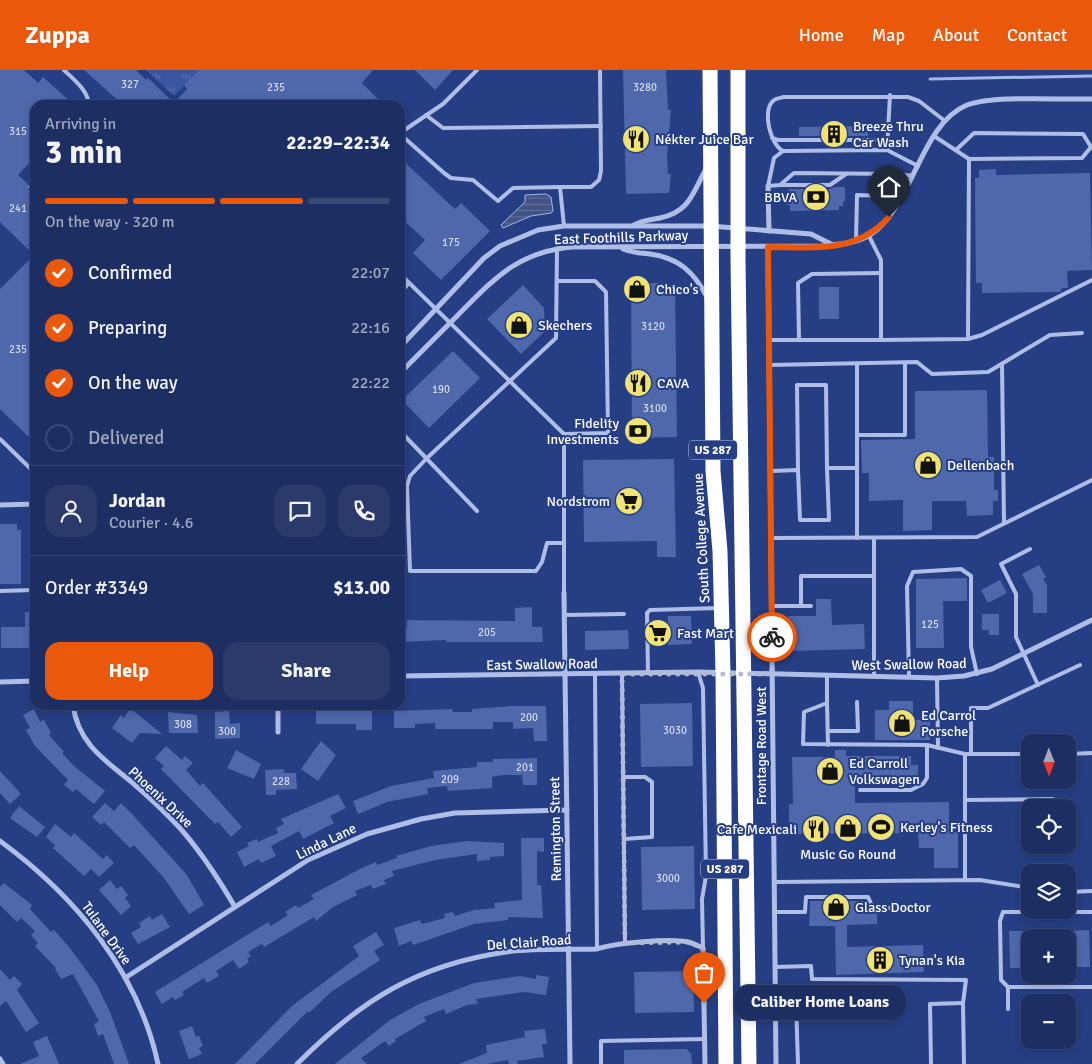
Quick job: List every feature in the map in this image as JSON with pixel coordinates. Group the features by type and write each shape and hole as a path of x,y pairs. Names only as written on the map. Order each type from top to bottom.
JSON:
{"highway":[{"name":"South College Avenue","path":"710,70 713,471 720,551 723,673 726,1064"},
{"name":"US 287","path":"738,70 738,247 749,1064"}],"street":[{"path":"868,236 889,217 934,136 945,121 965,106 978,102 1092,100"},
{"path":"631,226 642,220 662,218 680,210 692,199 710,162"},
{"path":"768,186 769,231"},
{"name":"East Foothills Parkway","path":"405,342 472,269 500,246 538,230 564,226 710,226 811,234 833,245"},
{"name":"East Foothills Parkway","path":"405,368 487,285 512,265 527,257 557,248 833,245 868,236"},
{"path":"620,247 634,253 666,257 681,263 698,280 711,304"},
{"name":"Frontage Road West","path":"768,247 772,471 776,1064"},
{"path":"0,505 30,504"},
{"name":"Remington Street","path":"564,593 570,1064"},
{"name":"West Swallow Road","path":"745,674 937,678 977,674 1024,654 1092,620"},
{"name":"East Swallow Road","path":"405,676 698,672 745,674"},
{"path":"0,682 30,681"},
{"name":"Phoenix Drive","path":"74,710 77,723 91,748 102,760 154,801 178,826 207,861 236,907"},
{"path":"278,710 278,732"},
{"name":"Linda Lane","path":"125,978 308,860 342,844 394,826 455,813 566,810"},
{"name":"Tulane Drive","path":"0,841 51,882 72,904 109,950 125,978 148,1028 158,1064"},
{"name":"Del Clair Road","path":"297,1064 346,1018 397,985 422,974 466,960 507,952 597,949 610,944 625,943 688,942 703,948"},
{"path":"703,948 705,1064"},
{"path":"0,1059 3,1064"}],"lane":[{"path":"64,70 82,88 88,100"},
{"path":"405,130 449,98 477,70"},
{"path":"405,138 451,178 473,180 498,201 513,188 591,187 599,180 601,171 600,70"},
{"path":"783,151 769,132 769,108 776,99 795,96 890,95 919,101 945,121"},
{"path":"887,150 890,95"},
{"path":"426,115 443,128 601,126"},
{"path":"934,136 957,149 969,159 1082,158 1092,147 1083,134 974,133 957,149"},
{"path":"772,138 778,140 887,140"},
{"path":"846,174 830,185 768,186 774,158 783,151 887,150 918,166"},
{"path":"968,339 969,159"},
{"path":"780,185 794,173 899,174 913,176"},
{"path":"560,187 564,226"},
{"path":"856,240 857,195 887,196 898,201"},
{"path":"868,236 881,260 881,340"},
{"path":"557,248 556,338 410,476 407,486 410,571 536,571 542,562 546,543 564,543"},
{"path":"799,340 798,283 812,274 881,273"},
{"path":"405,279 564,434 564,593"},
{"path":"770,340 968,339 982,335 1092,280"},
{"path":"556,281 596,281 606,292 608,433 564,434"},
{"path":"405,287 409,283"},
{"path":"770,365 857,365 917,362 932,374 988,372 1050,335 1082,333"},
{"path":"858,435 905,435 905,363"},
{"path":"1002,364 1004,524"},
{"path":"857,365 857,538"},
{"path":"797,385 826,385 827,468 829,520 800,520 797,385"},
{"path":"405,436 477,511"},
{"path":"0,439 30,468"},
{"path":"827,468 857,468"},
{"path":"772,471 798,470"},
{"path":"771,538 977,537 1092,480"},
{"path":"874,538 874,676"},
{"path":"1030,549 1001,564 1016,594 1016,637 1038,685"},
{"path":"909,677 907,586 912,572 961,569 971,576 971,647 977,674"},
{"path":"801,606 801,576 874,576"},
{"path":"0,591 30,590"},
{"path":"773,606 811,606"},
{"path":"648,673 647,613 650,610 721,608"},
{"path":"564,615 624,614"},
{"path":"971,754 971,708 988,708 1080,665"},
{"path":"698,672 703,688 706,876 702,899 703,948"},
{"path":"595,674 597,949"},
{"path":"622,674 625,943"},
{"path":"827,675 828,745"},
{"path":"937,678 938,748"},
{"path":"828,731 858,731 857,702"},
{"path":"827,703 804,712 803,744 927,745 965,754 1021,754"},
{"path":"860,790 912,790 917,788 927,778 927,745"},
{"path":"965,754 965,880"},
{"path":"1076,754 1092,754"},
{"path":"623,777 645,777 652,782 652,837 624,838"},
{"path":"965,800 1021,799"},
{"path":"774,882 980,880 1021,887"},
{"path":"1076,892 1092,891"},
{"path":"774,912 805,912 806,897 868,897 873,908 898,908"},
{"path":"1008,1010 1008,987 1001,980 1000,921 1003,912 1092,912"},
{"path":"775,967 811,966 812,979 966,980 963,1003 964,1064"},
{"path":"1008,987 1092,986"},
{"path":"796,1000 798,1064"},
{"path":"931,1064 930,1004 963,1003"},
{"path":"600,1064 601,1041 705,1040"}],"green space":[{"path":"146,70 199,70 174,96"}],"shaded area":[{"path":"546,194 551,197 553,211 551,213 531,216 503,228 501,225 525,202 525,195"}],"building":[{"path":"0,70 24,70 38,83 43,77 68,100 30,100 30,162 18,175 28,184 28,190 30,190 30,251 0,222"},
{"path":"84,70 136,70 146,80 148,78 171,100 117,100"},
{"path":"199,70 373,70 362,83 379,100 177,100 187,89 184,85"},
{"path":"415,70 453,70 435,90"},
{"path":"623,70 666,70 668,110 671,110 667,156 668,174 671,174 669,193 626,194"},
{"path":"868,126 868,136 799,136 799,127"},
{"path":"405,163 455,209 461,203 490,231 441,280 413,253 425,240 405,222"},
{"path":"996,169 996,175 1090,173 1092,270 1067,271 1068,288 1062,288 1060,292 982,293 982,283 976,283 975,178 979,178 979,170"},
{"name":"BBVA","path":"845,187 845,201 843,201 843,206 839,206 839,210 790,211 790,205 787,205 789,189 830,189"},
{"path":"30,259 30,438 0,409 0,289"},
{"path":"631,283 668,283 669,288 675,288 677,437 632,438"},
{"name":"Skechers","path":"523,285 544,308 545,331 521,354 487,319"},
{"path":"819,287 839,287 839,319 819,319"},
{"path":"453,351 480,378 429,428 405,403 405,397"},
{"name":"Dellenbach","path":"987,390 988,457 994,457 994,490 998,490 998,501 993,501 993,515 967,516 966,501 932,501 932,530 903,531 903,500 869,501 869,473 862,473 861,440 915,439 915,391"},
{"name":"Nordstrom","path":"674,459 676,557 657,557 657,541 584,542 583,460"},
{"path":"0,524 17,524 17,530 21,530 21,584 0,584"},
{"path":"1039,565 1046,577 1043,579 1047,585 1047,613 1033,613 1033,594 1022,574"},
{"path":"967,578 967,601 943,601 944,648 916,648 916,579"},
{"path":"1000,580 1007,593 988,603 981,590"},
{"path":"816,599 831,599 832,625 864,624 865,649 790,651 788,616 816,616"},
{"path":"532,607 532,627 542,627 543,642 446,642 446,640 405,642 407,620 515,621 515,608"},
{"path":"25,612 30,612 30,648 1,648 1,627 25,627"},
{"path":"982,614 999,614 999,635 989,635 989,630 982,630"},
{"path":"668,616 691,616 692,644 668,645 668,641 655,642 655,625 668,624"},
{"path":"628,630 629,649 585,650 585,631"},
{"name":"Ed Carrol Porsche","path":"889,701 913,701 913,720 930,720 930,740 875,740 875,710 889,710"},
{"path":"692,703 693,766 641,767 640,704"},
{"path":"546,706 547,741 534,741 533,728 513,729 513,722 493,722 493,729 435,729 435,723 415,724 415,728 394,728 394,711 452,709 453,712 472,712 472,709"},
{"path":"34,710 40,722 44,720 51,733 49,735 64,752 62,753 74,766 105,791 94,804 76,789 73,792 64,785 68,780 35,746 26,730 30,728 23,715"},
{"path":"129,710 132,710 162,734 140,733 132,743 112,728 121,715 124,718"},
{"path":"372,710 372,730 356,730 356,724 316,724 316,711"},
{"path":"229,711 230,724 240,723 240,738 215,739 215,712"},
{"path":"168,712 197,715 198,733 169,733"},
{"path":"321,741 336,755 318,781 301,769"},
{"path":"166,746 182,760 185,756 193,763 186,770 200,786 203,783 242,827 231,837 218,822 215,824 161,769 164,766 155,758"},
{"path":"236,750 261,764 254,779 227,768"},
{"path":"835,750 846,750 846,756 911,756 911,765 918,765 918,781 911,781 911,784 855,784 855,803 949,802 949,832 958,832 958,868 934,868 934,848 919,848 918,833 789,834 789,804 793,804 792,757 835,757"},
{"path":"537,758 537,785 523,785 522,775 503,775 492,777 492,788 448,791 447,786 427,788 428,794 387,802 358,814 353,801 391,786 434,778 433,771 477,767 477,762 493,762 493,759"},
{"path":"284,769 284,773 296,773 297,789 276,790 276,795 266,795 265,770"},
{"path":"0,771 21,794 10,804 0,793"},
{"path":"338,794 346,808 330,816 334,823 303,839 299,831 271,846 276,856 261,863 259,859 244,867 237,852 249,846 247,843 257,839 258,842 278,833 276,828 284,824 281,819"},
{"path":"105,803 114,811 121,803 132,814 187,875 204,905 189,914 164,878 134,845 130,848 104,822 101,825 92,817"},
{"path":"19,806 45,827 37,837 10,818"},
{"path":"55,824 71,837 74,833 103,859 107,855 114,863 99,877 91,869 84,876 53,848 55,845 46,837"},
{"path":"521,838 544,838 544,852 537,851 537,885 541,885 543,918 508,917 508,920 474,924 413,945 411,941 399,946 394,928 420,920 422,924 445,918 444,914 453,912 455,916 474,910 495,908 494,903 522,900"},
{"path":"468,841 504,843 504,856 490,857 490,860 477,861 477,854 435,860 392,871 394,876 384,880 386,884 373,889 371,885 355,891 357,895 333,907 316,921 314,917 264,947 262,944 248,952 251,956 247,959 249,962 239,969 233,960 216,971 219,976 207,983 204,978 182,992 184,995 175,1000 173,997 162,1004 155,992 268,922 271,926 288,915 285,912 296,905 298,908 314,899 311,895 360,869 376,862 377,865 397,858 396,856 431,846"},
{"path":"694,846 695,909 642,910 641,847"},
{"path":"110,880 117,889 121,886 128,895 125,898 131,906 121,915 99,890"},
{"path":"4,883 32,905 30,909 51,932 54,930 69,947 97,985 110,1012 129,1064 114,1064 103,1034 98,1036 94,1024 99,1021 73,974 61,979 56,968 35,946 38,943 31,935 35,931 21,918 17,922 0,905 0,887"},
{"name":"Tynan's Kia","path":"810,901 864,901 864,914 877,913 877,924 847,925 847,947 923,945 924,972 836,975 835,926 809,926"},
{"path":"162,914 170,927 138,944 131,933 141,927 139,923 150,916 152,920"},
{"path":"1089,930 1090,967 1076,967 1076,931"},
{"path":"1009,931 1021,931 1021,968 1010,968"},
{"path":"376,932 384,945 374,951 380,960 331,992 309,1013 308,1011 255,1064 235,1064 292,1006 359,956 353,946"},
{"path":"0,969 10,980 14,976 22,984 17,990 39,1023 26,1032 6,1001 0,1006"},
{"path":"693,971 694,1012 635,1013 634,972"},
{"path":"536,975 549,977 546,995 524,992 476,999 478,1004 467,1005 446,1014 444,1009 424,1017 426,1021 395,1039 396,1041 389,1046 385,1041 361,1058 367,1064 335,1064 390,1020 419,1004 474,983 520,976 536,979"},
{"path":"192,1026 196,1037 199,1036 203,1046 199,1048 202,1054 189,1059 179,1031"},
{"path":"545,1029 547,1044 542,1044 544,1057 517,1061 518,1064 509,1064 508,1060 487,1064 459,1064 487,1053 486,1045 525,1037 524,1031"},
{"path":"47,1036 59,1064 20,1064 39,1056 33,1042"},
{"path":"687,1049 691,1054 692,1064 624,1064 624,1050"}],"waterway":[{"path":"930,79 1092,76"}],"way so far":[{"path":"704,1003 703,948 688,942 625,943 622,674 705,672 772,674 772,637"}],"place":[{"name":"Breeze Thru Car Wash","path":"834,134"},
{"name":"Nékter Juice Bar","path":"636,139"},
{"name":"BBVA","path":"816,197"},
{"name":"Chico's","path":"637,289"},
{"name":"Skechers","path":"519,325"},
{"name":"CAVA","path":"638,383"},
{"name":"Fidelity Investments","path":"638,431"},
{"name":"Dellenbach","path":"928,465"},
{"name":"Nordstrom","path":"629,501"},
{"name":"Fast Mart","path":"658,633"},
{"name":"Ed Carrol Porsche","path":"902,723"},
{"name":"Ed Carroll Volkswagen","path":"830,771"},
{"name":"Kerley's Fitness","path":"881,827"},
{"name":"Music Go Round","path":"848,828"},
{"name":"Cafe Mexicali","path":"816,829"},
{"name":"Glass Doctor","path":"836,907"},
{"name":"Tynan's Kia","path":"880,960"},
{"name":"Caliber Home Loans","path":"704,1003"}],"route":[{"path":"772,637 772,471 768,247 847,244 868,236 889,217"}]}
